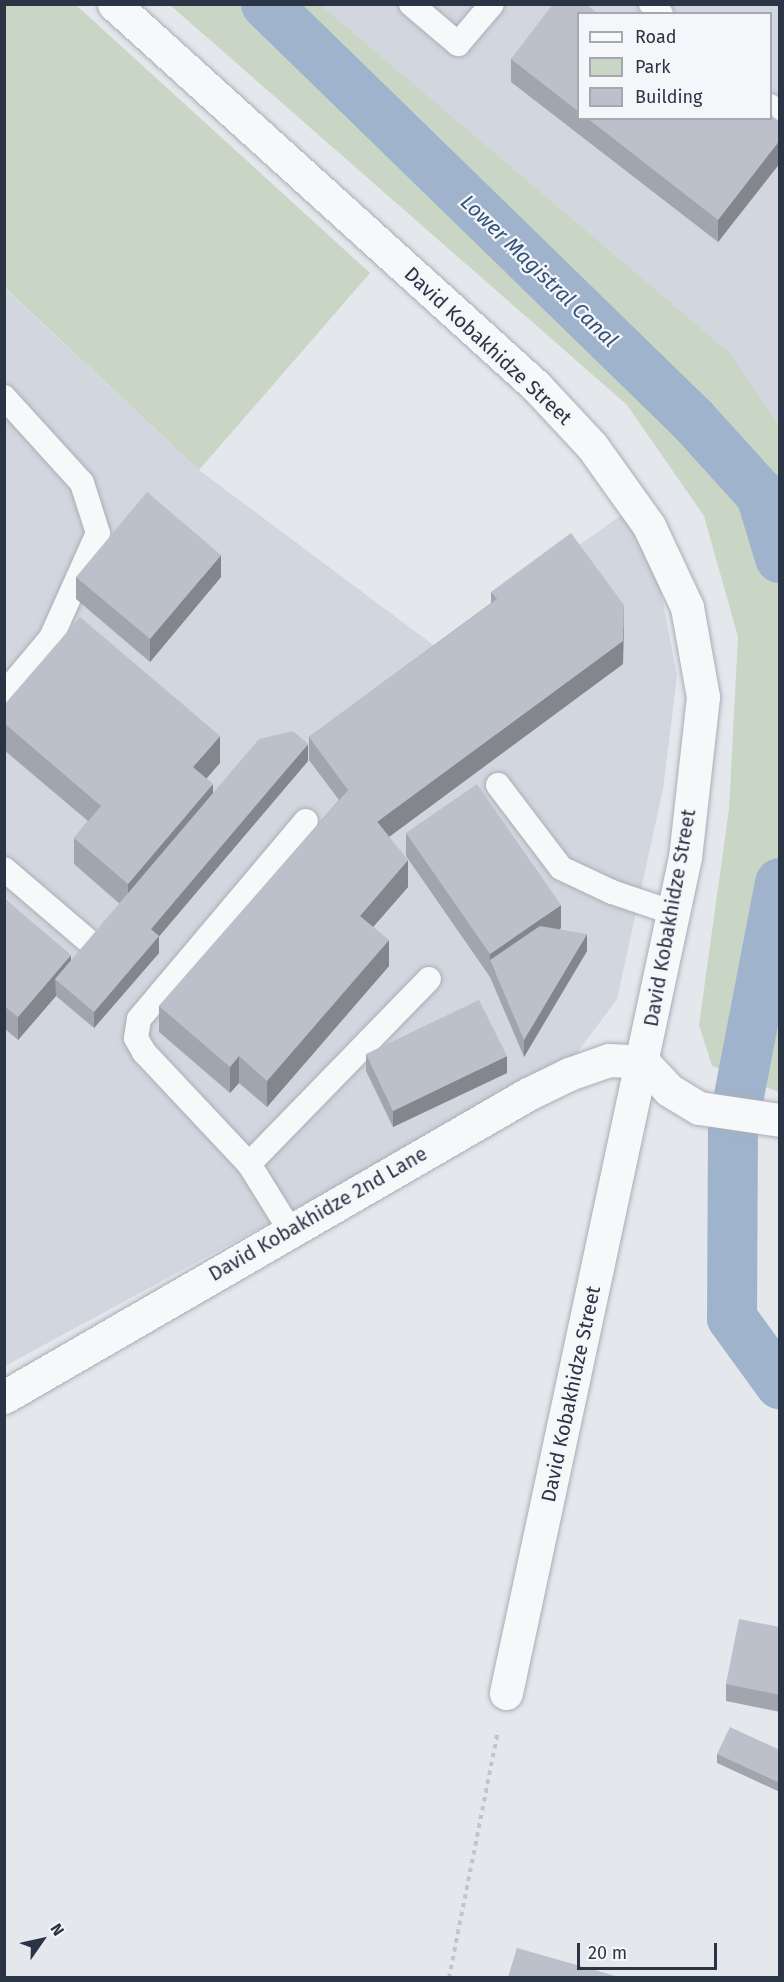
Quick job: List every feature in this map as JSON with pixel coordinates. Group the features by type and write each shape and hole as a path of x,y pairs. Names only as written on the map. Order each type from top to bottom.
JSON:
{"street":[{"name":"David Kobakhidze Street","path":"114,4 536,386 592,446 649,526 687,607 703,696 685,857 643,1062 506,1693"},
{"name":"David Kobakhidze 2nd Lane","path":"4,1397 456,1133 569,1074 609,1060 643,1062"},
{"path":"643,1062 669,1090 699,1108 780,1120"}],"lane":[{"path":"411,4 458,44 492,4"},
{"path":"4,397 82,483 98,533 51,638 4,694"},
{"path":"498,785 561,868 612,892 674,913"},
{"path":"290,1230 249,1164 144,1052 136,1038 139,1019 306,821"},
{"path":"4,869 86,939"},
{"path":"249,1164 429,979"}],"path":[{"path":"449,1977 506,1693"}],"shaded area":[{"path":"321,5 779,5 779,425 729,352"},
{"path":"4,288 199,470 436,647 623,514 659,582 677,676 663,789 617,999 577,1053 548,1072 5,1366"}],"green space":[{"path":"4,5 76,5 370,273 199,470 5,288"},
{"path":"170,5 321,5 729,352 779,425 779,1092 712,1066 699,1025 729,809 738,637 704,516 627,405"}],"building":[{"path":"553,4 586,4 596,12 577,12 577,110 511,59"},
{"path":"772,116 780,122 780,140 718,220 590,120 772,120"},
{"path":"147,492 221,555 150,639 76,577"},
{"path":"571,533 624,605 623,641 377,822 350,788 348,790 309,737 497,599 491,592"},
{"path":"80,617 220,736 193,767 213,784 128,884 74,838 101,806 4,723 4,705"},
{"path":"293,731 308,744 151,929 159,936 94,1012 55,979 259,739"},
{"path":"477,784 561,905 490,954 406,833"},
{"path":"350,788 408,860 360,916 389,940 267,1081 239,1056 230,1067 159,1006"},
{"path":"4,898 71,955 18,1017 4,1006"},
{"path":"540,926 587,934 524,1040 490,960"},
{"path":"479,1000 507,1056 393,1111 366,1054"},
{"path":"739,1619 780,1627 780,1695 726,1684"},
{"path":"730,1727 780,1750 780,1783 717,1754"},
{"path":"517,1948 619,1977 508,1977"}],"waterway":[{"name":"Lower Magistral Canal","path":"266,4 693,420 761,495 780,558"},
{"name":"Lower Magistral Canal","path":"780,883 733,1127 732,1318 780,1384"}]}
